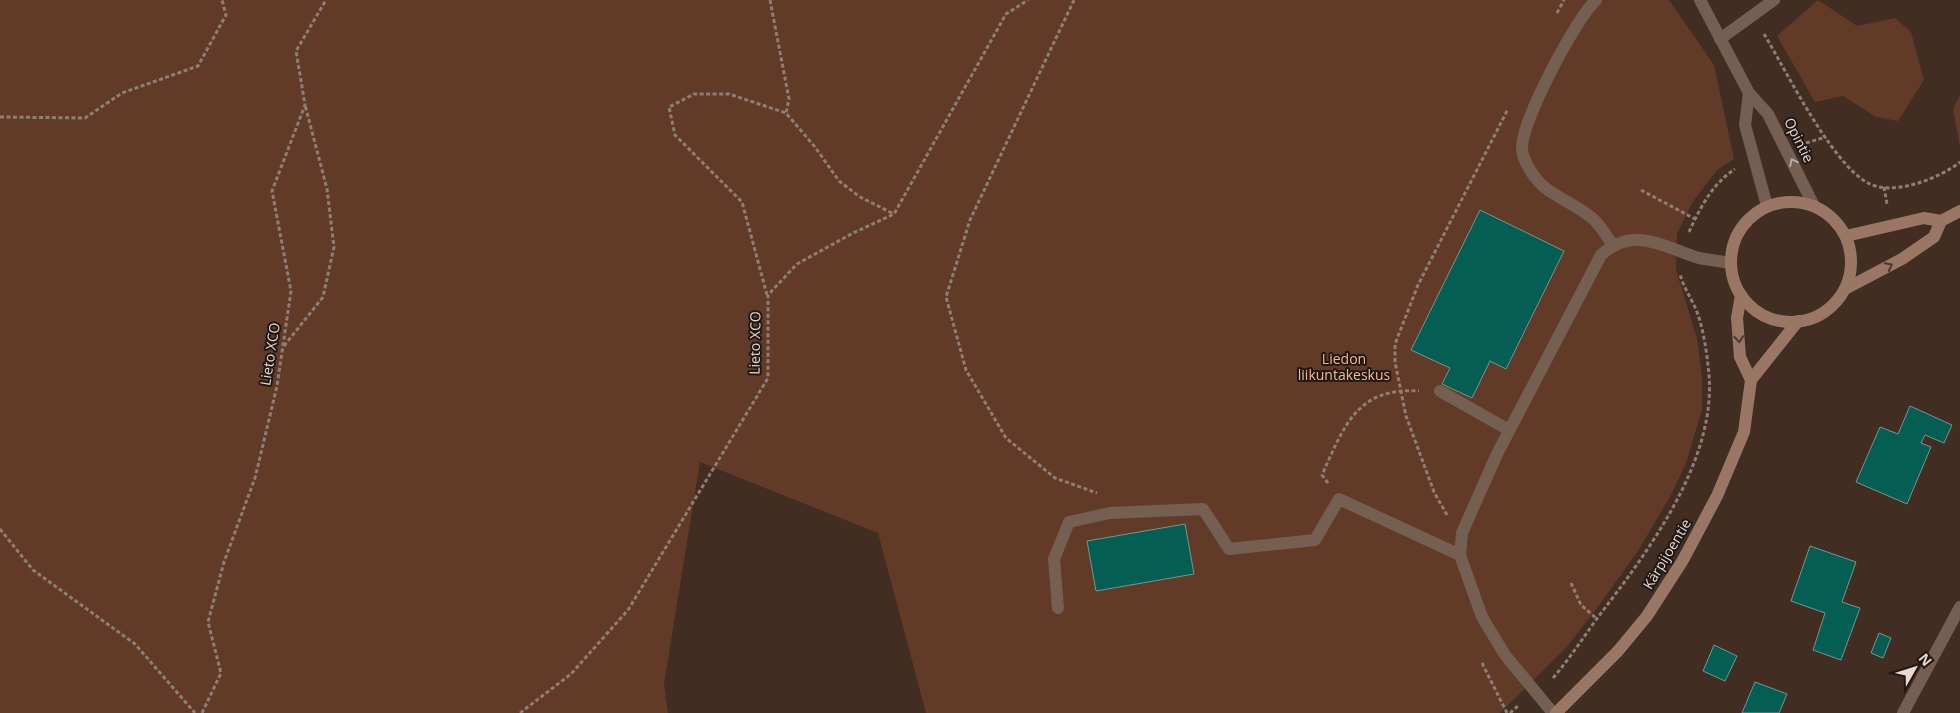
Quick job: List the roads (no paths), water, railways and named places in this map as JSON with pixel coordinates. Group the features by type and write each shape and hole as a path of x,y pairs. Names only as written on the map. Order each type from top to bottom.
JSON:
{"street":[{"path":"1596,0 1575,26 1546,84 1525,130 1522,149 1534,177 1548,189 1593,218 1613,245"},
{"name":"Opintie","path":"1700,0 1749,93 1768,114 1814,206"},
{"path":"1720,39 1774,0"},
{"path":"1749,93 1745,125 1767,206"},
{"path":"1784,202 1800,202 1814,206 1828,214 1846,236 1851,253 1851,272 1846,289 1838,301 1824,313 1810,319 1785,322 1767,317 1752,308 1741,294 1733,279 1730,263 1733,244 1741,228 1752,216 1767,206 1784,202"},
{"path":"1846,289 1902,259 1934,236 1941,221 1960,211"},
{"path":"1846,236 1924,218 1941,221"},
{"path":"1553,713 1505,655 1482,617 1460,555 1462,532 1510,430 1601,255 1613,245 1627,239 1658,242 1699,258 1730,263"},
{"path":"1741,294 1737,318 1740,357 1751,380 1798,321"},
{"name":"Kärpijoentie","path":"1556,713 1591,680 1642,623 1682,560 1718,496 1744,432 1751,380"},
{"path":"1440,391 1510,430"},
{"path":"1058,608 1054,560 1069,522 1110,513 1203,509 1229,549 1315,540 1339,499 1460,555"},
{"path":"1903,713 1960,607"}],"park label":[{"name":"Liedon liikuntakeskus","path":"1344,368"}]}
